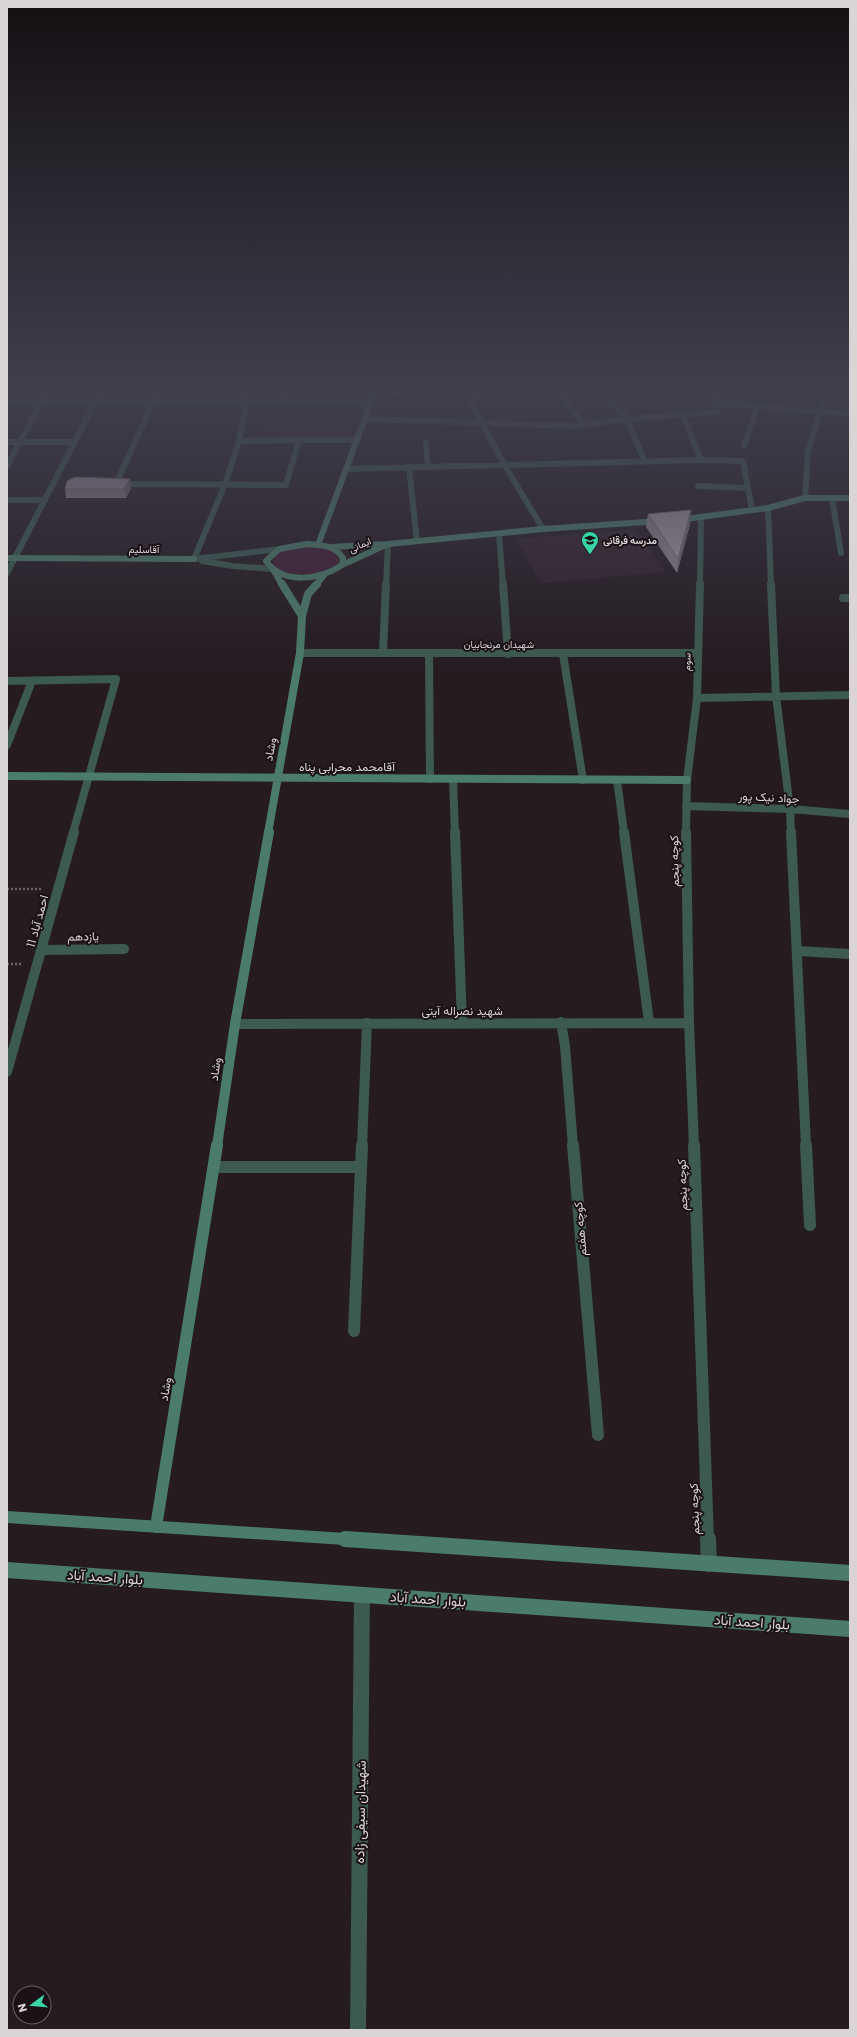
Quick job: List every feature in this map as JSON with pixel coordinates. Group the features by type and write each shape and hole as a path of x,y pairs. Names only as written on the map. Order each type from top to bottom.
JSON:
{"street":[{"path":"7,573 10,558 54,482"},
{"path":"117,482 116,484 286,485 287,482"},
{"path":"318,544 341,482"},
{"path":"411,482 417,541"},
{"path":"514,482 542,529"},
{"path":"747,482 752,510"},
{"path":"805,498 806,482"},
{"path":"226,484 194,560 273,570 292,577 304,578 325,574"},
{"path":"698,486 748,488"},
{"name":"ایمانی","path":"328,547 388,544 542,529 701,518 768,508 805,498 850,498"},
{"path":"832,498 841,553"},
{"path":"7,500 45,500"},
{"path":"768,508 776,696 790,810 798,951 810,1225"},
{"name":"سوم","path":"686,806 687,780 697,698 701,518"},
{"path":"499,534 508,654"},
{"path":"302,616 266,561 270,555 280,549 296,544 318,544 328,547 342,555 342,565"},
{"path":"383,653 388,544"},
{"name":"ایمانی","path":"325,574 388,544"},
{"name":"آقاسلیم","path":"10,558 194,560 280,549"},
{"name":"وشاد","path":"156,1526 214,1167 235,1024 300,653 302,616 308,594 325,574"},
{"name":"شهیدان مرنجابیان","path":"300,653 698,653"},
{"path":"429,654 430,779"},
{"path":"563,654 583,780"},
{"name":"احمد آباد 11","path":"7,1072 10,1056 42,950 116,679 32,681"},
{"path":"7,681 32,681 7,744"},
{"path":"697,698 850,694"},
{"name":"آقامحمد محرابی پناه","path":"7,776 687,780"},
{"path":"453,779 462,1023"},
{"path":"617,780 648,1022"},
{"name":"جواد نیک پور","path":"686,806 850,814"},
{"name":"کوچه پنجم","path":"686,806 689,1023 709,1564"},
{"name":"یازدهم","path":"42,950 124,949"},
{"path":"798,951 850,954"},
{"name":"شهید نصراله آیتی","path":"235,1024 561,1022 689,1023"},
{"name":"کوچه هفتم","path":"561,1022 565,1046 598,1435"},
{"path":"354,1331 360,1167 368,1023"},
{"path":"214,1167 360,1167"},
{"path":"7,1517 850,1573"},
{"name":"بلوار احمد آباد","path":"7,1570 850,1629"},
{"name":"شهیدان سیفی زاده","path":"358,2030 362,1595"}],"path":[{"path":"7,889 58,889"}],"shaded area":[{"name":"مدرسه فرقانی","path":"636,529 665,572 541,583 516,539"},
{"path":"305,546 329,549 338,555 339,563 332,569 325,572 307,575 272,569 275,566 273,561 278,554 286,550"}],"building":[{"path":"67,482 128,482 124,489 65,489"},
{"path":"691,510 678,559 648,514"}],"place":[{"name":"مدرسه فرقانی","path":"590,555"}]}
